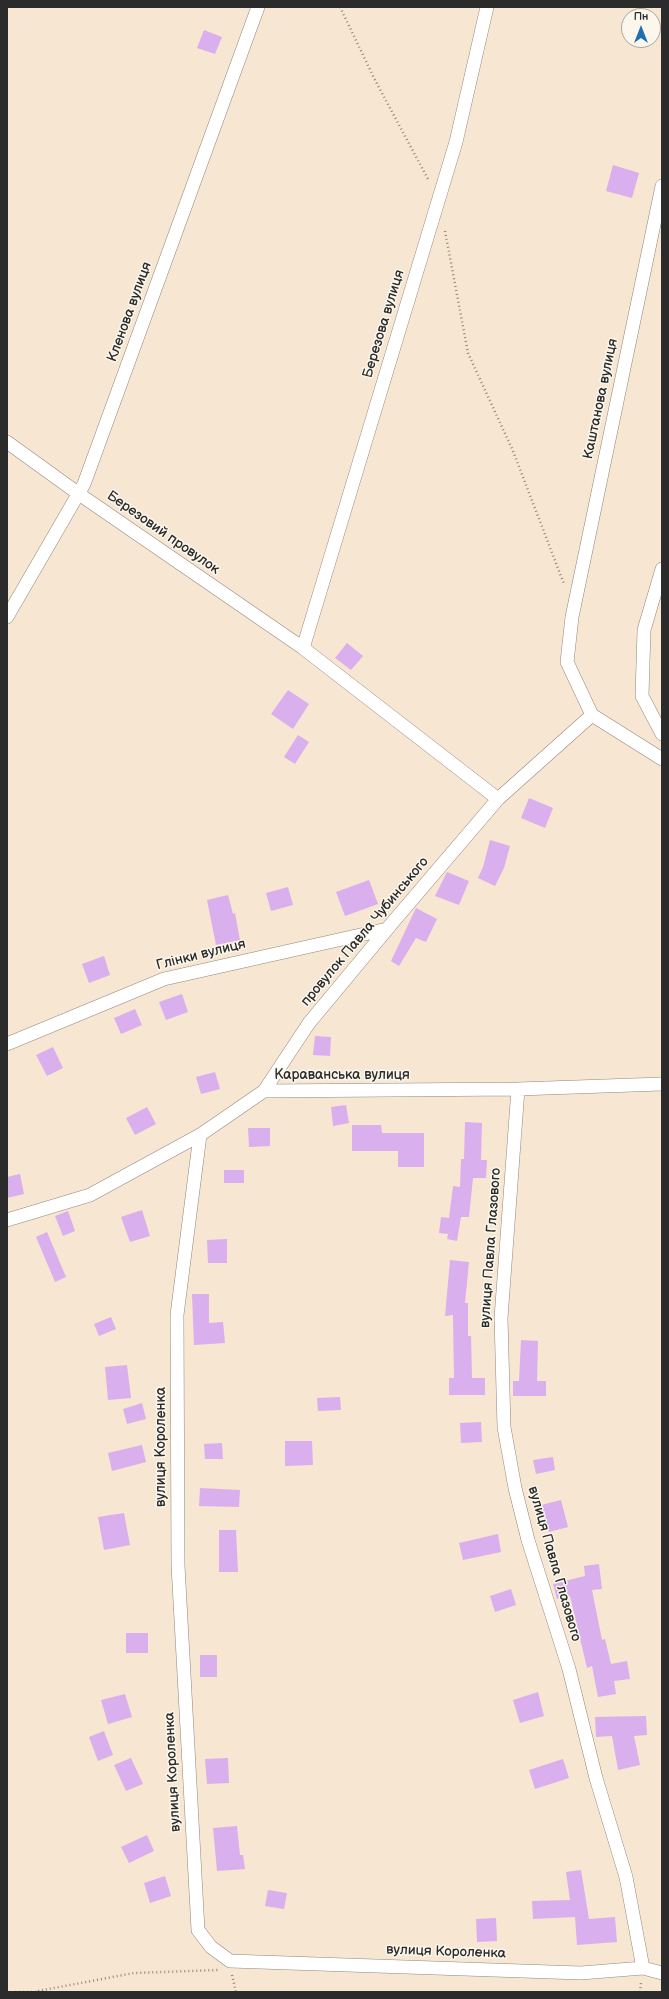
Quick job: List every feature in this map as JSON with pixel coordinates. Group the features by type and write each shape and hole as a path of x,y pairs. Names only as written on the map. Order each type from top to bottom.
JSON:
{"street":[{"name":"Кленова вулиця","path":"7,617 84,484 258,7"},
{"name":"Березова вулиця","path":"303,648 456,142 487,7"},
{"name":"Каштанова вулиця","path":"592,715 567,662 572,618 662,186"},
{"name":"Березовий провулок","path":"7,442 79,494 303,648"},
{"path":"662,568 644,630 642,696 662,734"},
{"path":"303,648 498,799"},
{"path":"592,715 662,759"},
{"name":"провулок Павла Чубинського","path":"264,1091 309,1023 498,799 592,715"},
{"name":"Глінки вулиця","path":"7,1044 164,979 387,929"},
{"name":"Караванська вулиця","path":"7,1220 90,1195 200,1135 264,1091 518,1089 662,1084"},
{"name":"вулиця Павла Глазового","path":"518,1089 501,1318 504,1427 514,1488 528,1540 569,1669 596,1778 626,1876 643,1968"},
{"name":"вулиця Короленка","path":"200,1135 177,1315 178,1565 198,1930 211,1947 230,1961 581,1973 643,1968 662,1973"}],"path":[{"path":"340,7 375,80 439,199"},
{"path":"445,230 468,353 513,451 562,577 565,590"},
{"path":"15,1992 38,1991 134,1973 223,1970"},
{"path":"38,1991 47,1992"}],"building":[{"path":"204,30 222,37 215,54 197,48"},
{"path":"613,165 639,173 632,198 606,191"},
{"path":"347,643 363,656 351,670 335,658"},
{"path":"288,690 309,704 293,729 271,714"},
{"path":"298,735 309,742 295,764 284,757"},
{"path":"529,798 553,808 545,828 521,818"},
{"path":"490,840 510,846 504,868 495,886 478,878 483,867"},
{"path":"447,872 469,881 459,905 435,896"},
{"path":"369,880 378,904 345,916 336,892"},
{"path":"288,887 293,905 271,911 266,893"},
{"path":"228,895 233,914 235,913 240,940 216,945 207,900"},
{"path":"416,908 437,919 426,942 416,938 399,966 391,961"},
{"path":"104,956 110,975 89,983 82,964"},
{"path":"182,994 188,1012 166,1020 159,1002"},
{"path":"135,1009 142,1025 121,1034 114,1018"},
{"path":"315,1036 331,1037 330,1056 313,1055"},
{"path":"53,1047 63,1068 47,1076 36,1055"},
{"path":"215,1072 220,1089 201,1094 196,1077"},
{"path":"346,1105 349,1123 333,1126 331,1107"},
{"path":"147,1107 156,1124 135,1135 126,1118"},
{"path":"465,1122 482,1123 481,1160 487,1160 486,1178 473,1178 469,1217 461,1217 457,1241 447,1239 448,1234 439,1233 441,1217 449,1218 453,1186 460,1187 461,1159 464,1159"},
{"path":"352,1125 381,1125 382,1133 424,1133 424,1167 398,1167 398,1151 352,1151"},
{"path":"248,1128 270,1128 270,1146 249,1147"},
{"path":"224,1170 244,1170 244,1183 224,1183"},
{"path":"20,1174 24,1194 7,1198 7,1177"},
{"path":"142,1210 150,1236 130,1242 121,1217"},
{"path":"68,1211 75,1231 63,1236 55,1216"},
{"path":"47,1232 66,1277 55,1282 36,1237"},
{"path":"227,1239 227,1263 208,1263 207,1240"},
{"path":"450,1260 469,1262 465,1303 468,1303 468,1336 471,1336 472,1378 485,1378 485,1395 449,1395 449,1378 454,1378 453,1315 445,1316"},
{"path":"192,1294 209,1294 209,1323 223,1322 225,1343 194,1345"},
{"path":"111,1317 116,1329 99,1336 94,1324"},
{"path":"521,1340 538,1341 537,1381 546,1381 546,1396 513,1396 513,1381 519,1381"},
{"path":"127,1365 131,1398 108,1400 105,1367"},
{"path":"340,1397 341,1410 318,1411 317,1398"},
{"path":"142,1403 146,1419 127,1424 123,1409"},
{"path":"481,1422 482,1442 461,1443 460,1423"},
{"path":"285,1441 312,1441 313,1465 285,1466"},
{"path":"222,1443 223,1459 205,1459 204,1444"},
{"path":"142,1445 146,1462 112,1471 108,1453"},
{"path":"553,1457 555,1470 536,1474 533,1460"},
{"path":"200,1488 240,1490 239,1507 199,1506"},
{"path":"561,1500 568,1527 549,1532 541,1505"},
{"path":"124,1513 130,1545 104,1550 98,1517"},
{"path":"219,1530 236,1530 238,1572 219,1572"},
{"path":"498,1534 501,1552 463,1560 459,1543"},
{"path":"599,1564 602,1589 592,1590 602,1640 605,1639 611,1664 627,1661 630,1679 614,1681 616,1694 598,1697 592,1666 587,1668 570,1596 557,1599 553,1584 585,1576 584,1566"},
{"path":"511,1589 516,1605 495,1612 490,1596"},
{"path":"126,1633 148,1633 148,1653 126,1653"},
{"path":"200,1655 217,1655 217,1677 200,1677"},
{"path":"538,1692 544,1716 520,1723 513,1700"},
{"path":"125,1694 132,1717 108,1724 101,1700"},
{"path":"646,1716 647,1735 634,1736 640,1765 618,1770 612,1736 596,1737 595,1717"},
{"path":"104,1731 113,1755 98,1761 89,1737"},
{"path":"131,1758 143,1784 126,1791 114,1765"},
{"path":"228,1758 229,1783 207,1784 205,1759"},
{"path":"563,1759 569,1778 535,1789 529,1770"},
{"path":"237,1826 240,1855 243,1855 245,1869 217,1871 213,1828"},
{"path":"147,1835 154,1851 129,1863 121,1847"},
{"path":"581,1870 589,1919 615,1917 617,1942 577,1945 575,1917 533,1919 532,1901 570,1900 566,1872"},
{"path":"165,1876 171,1896 150,1903 144,1883"},
{"path":"268,1890 287,1893 284,1909 265,1906"},
{"path":"496,1918 497,1941 477,1942 476,1919"}]}
